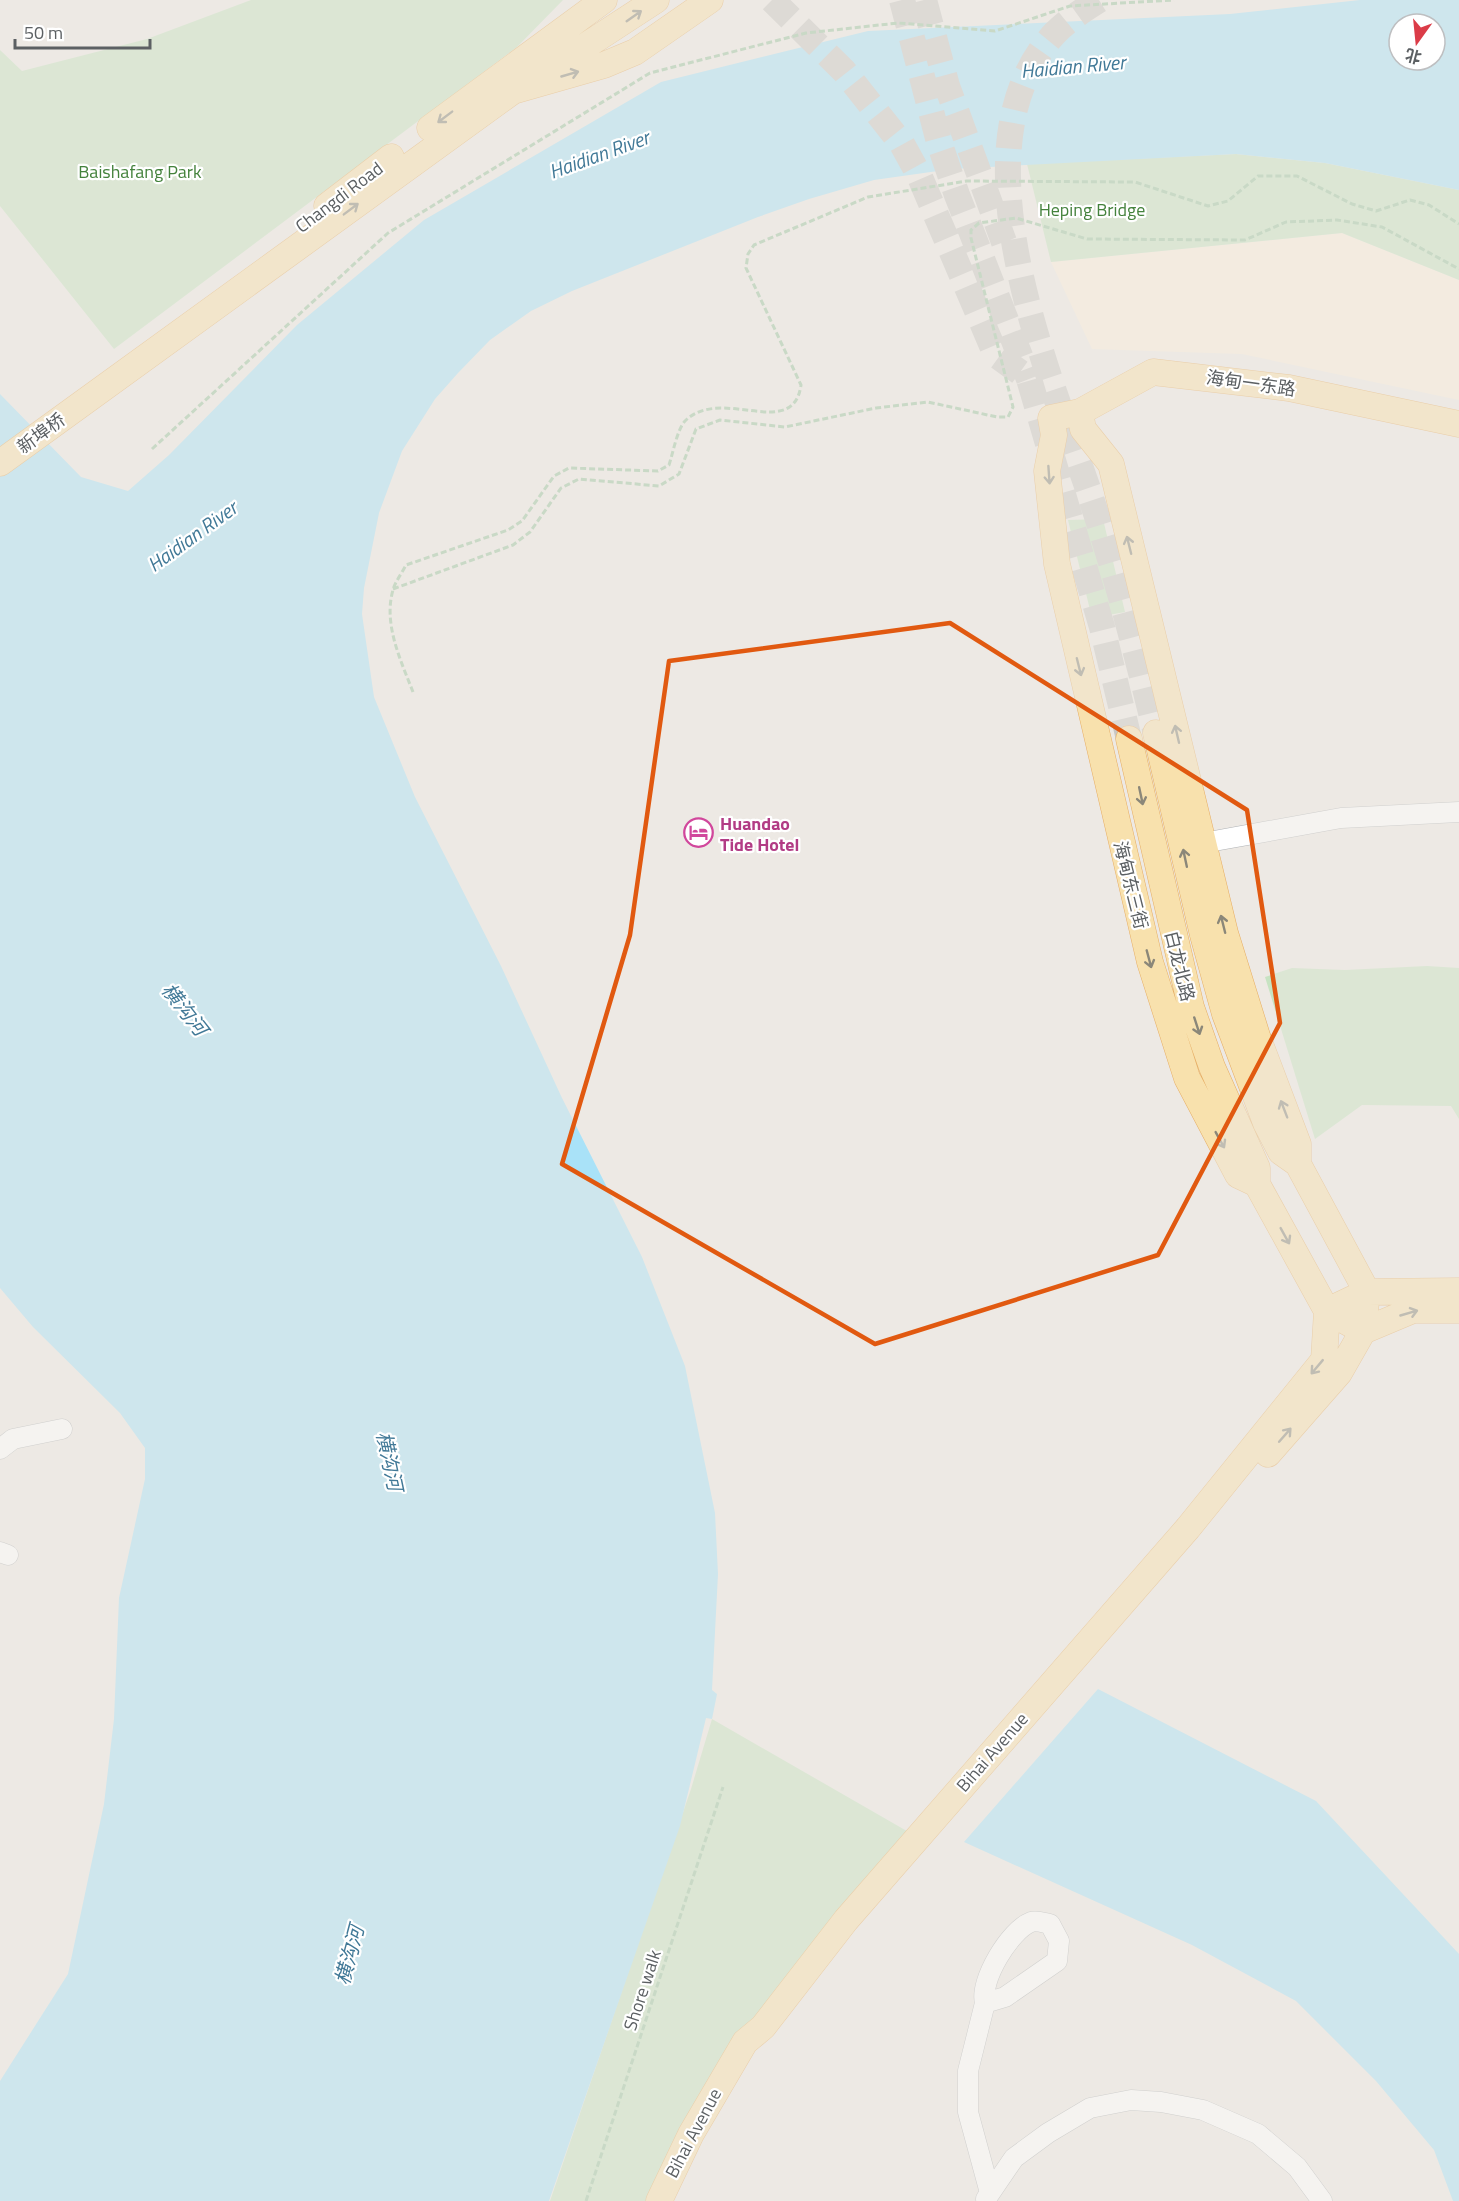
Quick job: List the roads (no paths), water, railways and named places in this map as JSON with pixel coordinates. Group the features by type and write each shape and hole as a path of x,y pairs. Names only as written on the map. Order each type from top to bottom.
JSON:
{"main road":[{"name":"Changdi Road","path":"78,397 604,0"},
{"path":"78,397 513,91 544,64 584,47 656,0"},
{"path":"513,91 628,56 710,0"},
{"name":"海甸一东路","path":"1081,421 1153,372 1289,388 1459,424"},
{"name":"海甸一东路","path":"1052,427 1081,421 1159,387 1288,402 1459,436"},
{"name":"新埠桥","path":"0,444 78,397"},
{"name":"新埠桥","path":"0,463 78,397"},
{"path":"1081,421 1111,464 1239,981 1298,1144 1298,1164 1367,1292 1363,1331"},
{"name":"海甸东三街","path":"1052,427 1047,471 1057,564 1150,962 1187,1078 1238,1175 1257,1184 1327,1311"},
{"name":"白龙北路","path":"1156,733 1205,943 1225,1014 1266,1123 1281,1152 1298,1164"},
{"name":"白龙北路","path":"1129,739 1171,931 1191,1007 1212,1067 1257,1168 1257,1184"},
{"path":"1327,1311 1367,1292 1459,1291"},
{"path":"1363,1331 1413,1310 1459,1310"},
{"path":"1327,1311 1363,1331"},
{"name":"Bihai Avenue","path":"659,2201 691,2134 745,2042 763,2028 840,1927 1188,1528 1324,1360 1327,1311"},
{"name":"Bihai Avenue","path":"675,2201 702,2145 736,2084 830,1954 1339,1373 1363,1331"}],"street":[{"path":"1203,843 1341,818 1459,812"},
{"path":"0,1449 13,1439 62,1429"},
{"path":"985,2003 968,2071 968,2112 987,2197"},
{"path":"987,2197 1014,2158 1048,2133 1090,2108 1131,2100 1161,2102 1203,2110 1258,2134 1297,2167 1322,2201"}],"water":[{"path":"1360,0 1459,0 1459,190 1325,163 1236,154 952,169 874,180 758,217 572,291 531,311 490,340 435,399 402,451 379,513 364,588 362,614 374,697 415,797 501,966 562,1098 642,1257 685,1366 715,1513 718,1574 712,1690 717,1694 712,1719 706,1718 680,1826 549,2201 0,2201 0,2081 68,1974 104,1804 114,1719 119,1598 145,1479 145,1448 120,1413 33,1327 0,1288 0,394 81,477 128,491 169,455 297,325 424,220 661,82 868,31 1230,14"},
{"path":"1098,1689 1316,1801 1459,1954 1459,2201 1453,2201 1434,2150 1376,2081 1296,2001 1192,1945 964,1842"}],"tunnel":[{"path":"772,0 844,71 902,144 919,175 996,355 1029,379 1102,627 1129,739"},
{"path":"902,0 939,142 957,195 1029,379"},
{"path":"924,0 947,86 1004,242"},
{"path":"1099,0 1076,15 1055,33 1024,81 1010,137 1009,198 1018,263 1034,328 1110,558 1156,733"}],"place":[{"name":"Huandao Tide Hotel","path":"699,833"}],"water label":[{"name":"Haidian River","path":"1073,66"},
{"name":"Haidian River","path":"599,154"},
{"name":"Haidian River","path":"192,536"},
{"name":"横沟河","path":"185,1009"},
{"name":"横沟河","path":"390,1461"},
{"name":"横沟河","path":"349,1955"}],"park label":[{"name":"Baishafang Park","path":"140,171"},
{"name":"Heping Bridge","path":"1092,209"}]}
